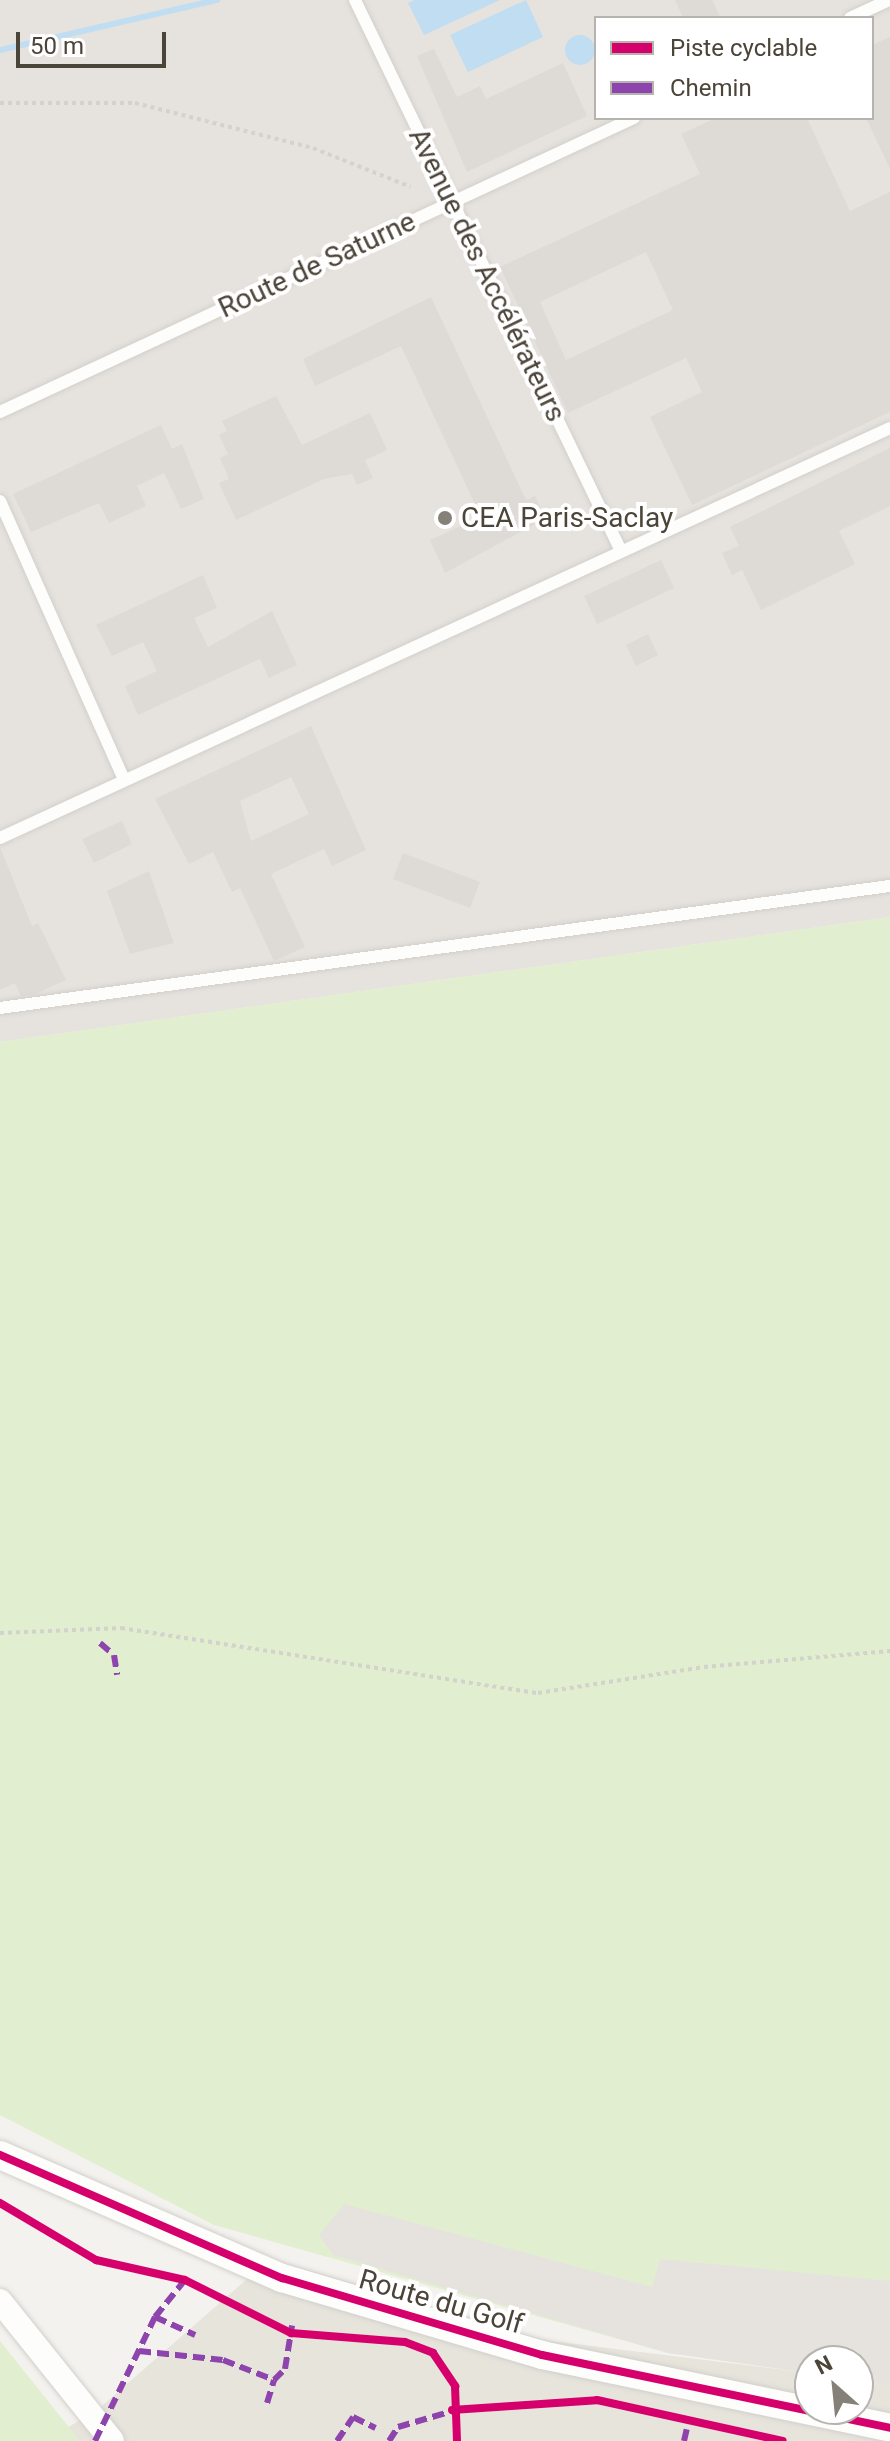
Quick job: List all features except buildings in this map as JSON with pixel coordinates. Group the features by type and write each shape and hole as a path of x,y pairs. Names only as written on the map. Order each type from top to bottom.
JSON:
{"street":[{"name":"Route du Golf","path":"0,2155 309,2286 542,2355 890,2428"},
{"path":"0,2301 112,2441"}],"lane":[{"name":"Avenue des Accélérateurs","path":"355,0 620,549"},
{"path":"854,16 889,0"},
{"name":"Route de Saturne","path":"0,412 630,120"},
{"path":"0,838 123,777 890,428"},
{"path":"0,501 123,777"},
{"path":"0,1008 890,886"}],"path":[{"path":"0,103 64,97 135,103 313,148 411,187"},
{"path":"0,1633 121,1628 538,1693 704,1667 890,1651"}],"shaded area":[{"name":"CEA Paris-Saclay","path":"0,0 890,0 890,917 0,1042"},
{"path":"344,2204 652,2287 660,2259 890,2281 890,2385 874,2382 874,2345 794,2345 794,2371 668,2353 333,2255 319,2235"},
{"path":"270,2259 543,2340 794,2371 794,2425 874,2425 874,2380 890,2382 890,2441 44,2441 96,2411"}],"green space":[{"path":"890,917 890,2385 874,2382 874,2345 794,2345 794,2371 668,2353 214,2225 0,2115 0,1042"},
{"path":"0,2341 80,2441 0,2441"}],"water":[{"path":"415,0 500,0 424,35 408,3"},
{"path":"526,0 543,37 468,72 450,35"},
{"path":"580,35 591,39 594,56 591,61 580,65 569,61 565,50 569,39"}],"waterway":[{"path":"0,50 217,0"}],"marked path":[{"path":"100,1643 114,1655 117,1675"},
{"path":"95,2441 155,2317 185,2280"},
{"path":"155,2317 195,2335"},
{"path":"139,2351 223,2360 274,2380 285,2369 292,2326"},
{"path":"267,2403 274,2380"},
{"path":"389,2441 398,2427 456,2410"},
{"path":"337,2441 353,2417 376,2428"},
{"path":"684,2441 688,2423"}],"cycle path":[{"path":"0,2155 282,2278 542,2355 890,2428"},
{"path":"0,2203 96,2260 185,2280 291,2333 405,2342 433,2353 455,2386 457,2441"},
{"path":"452,2410 597,2400 783,2441"}],"place":[{"name":"CEA Paris-Saclay","path":"445,518"}]}
